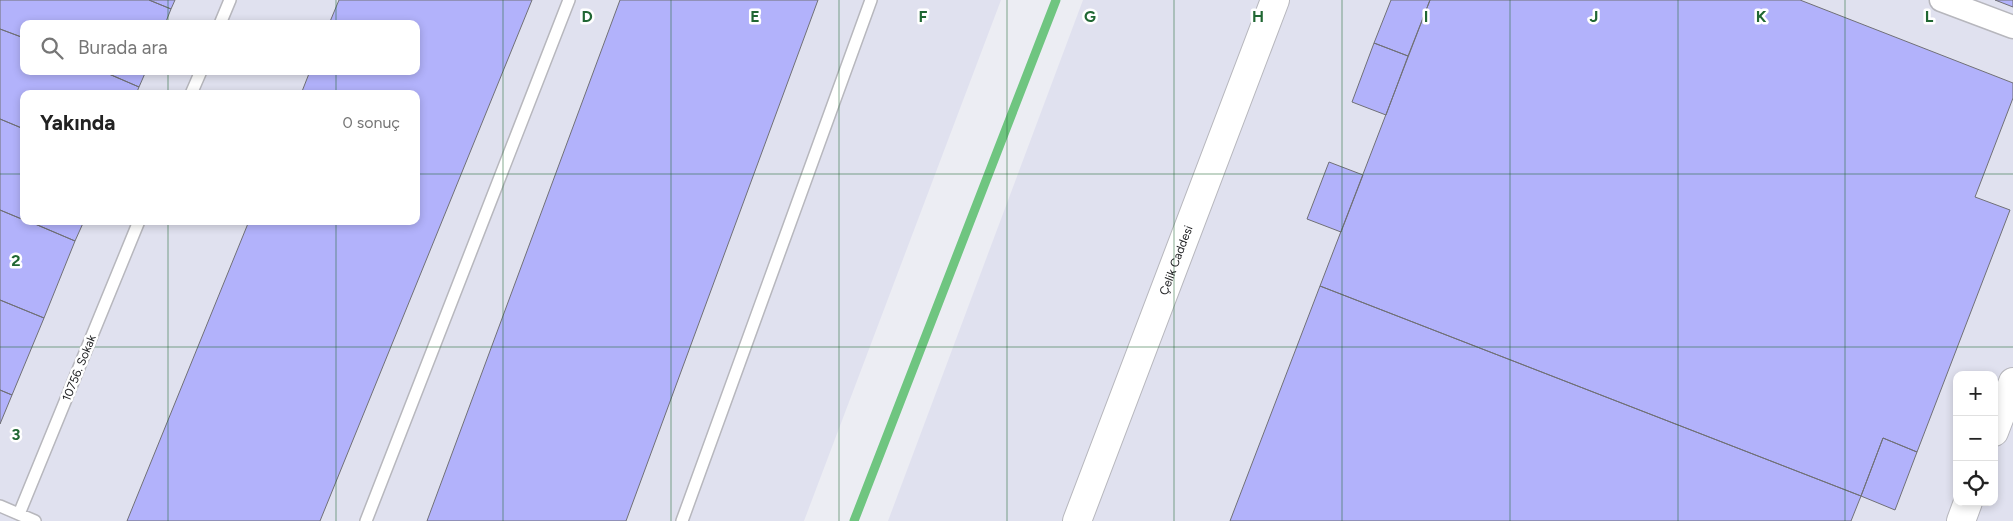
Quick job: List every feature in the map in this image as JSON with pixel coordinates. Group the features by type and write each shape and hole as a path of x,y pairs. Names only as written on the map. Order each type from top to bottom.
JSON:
{"street":[{"name":"Çelik Caddesi","path":"1077,521 1275,0"},
{"path":"1942,0 2013,27"},
{"path":"1998,421 2013,382"},
{"path":"1961,521 1967,506"}],"lane":[{"path":"222,20 230,0"},
{"path":"366,521 569,0"},
{"path":"682,521 871,0"},
{"path":"193,90 199,75"},
{"name":"10756. Sokak","path":"19,514 137,225"},
{"path":"0,506 35,521"}],"shaded area":[{"path":"0,0 1001,0 804,521 0,521"},
{"path":"1083,0 2013,0 2013,521 888,521"}],"building":[{"path":"0,0 149,0 171,9 167,20 20,20 20,36 0,29"},
{"path":"149,0 175,0 171,9"},
{"path":"339,0 532,0 320,521 127,521 247,225 420,225 420,90 303,90 308,75 420,75 420,20 331,20"},
{"path":"620,0 818,0 626,521 427,521"},
{"path":"1391,0 1430,0 1408,56 1374,43"},
{"path":"1430,0 1800,0 2013,83 2013,98 1975,197 2010,210 1917,452 1883,438 1861,496 1320,286"},
{"path":"1995,0 2013,0 2013,7"},
{"path":"0,29 20,36 20,75 111,75 139,87 138,90 20,90 20,127 0,119"},
{"path":"1374,43 1408,56 1386,115 1352,102"},
{"path":"111,75 144,75 139,87"},
{"path":"0,119 20,127 20,218 0,210"},
{"path":"1329,162 1363,175 1341,232 1307,219"},
{"path":"0,210 20,218 20,225 37,225 75,241 44,318 0,300"},
{"path":"37,225 82,225 75,241"},
{"path":"1320,286 1861,496 1851,521 1230,521"},
{"path":"0,300 44,318 12,395 0,390"},
{"path":"0,390 12,395 0,424"},
{"path":"1883,438 1917,452 1895,510 1861,496"}],"waterway":[{"path":"854,521 1056,0"}]}
